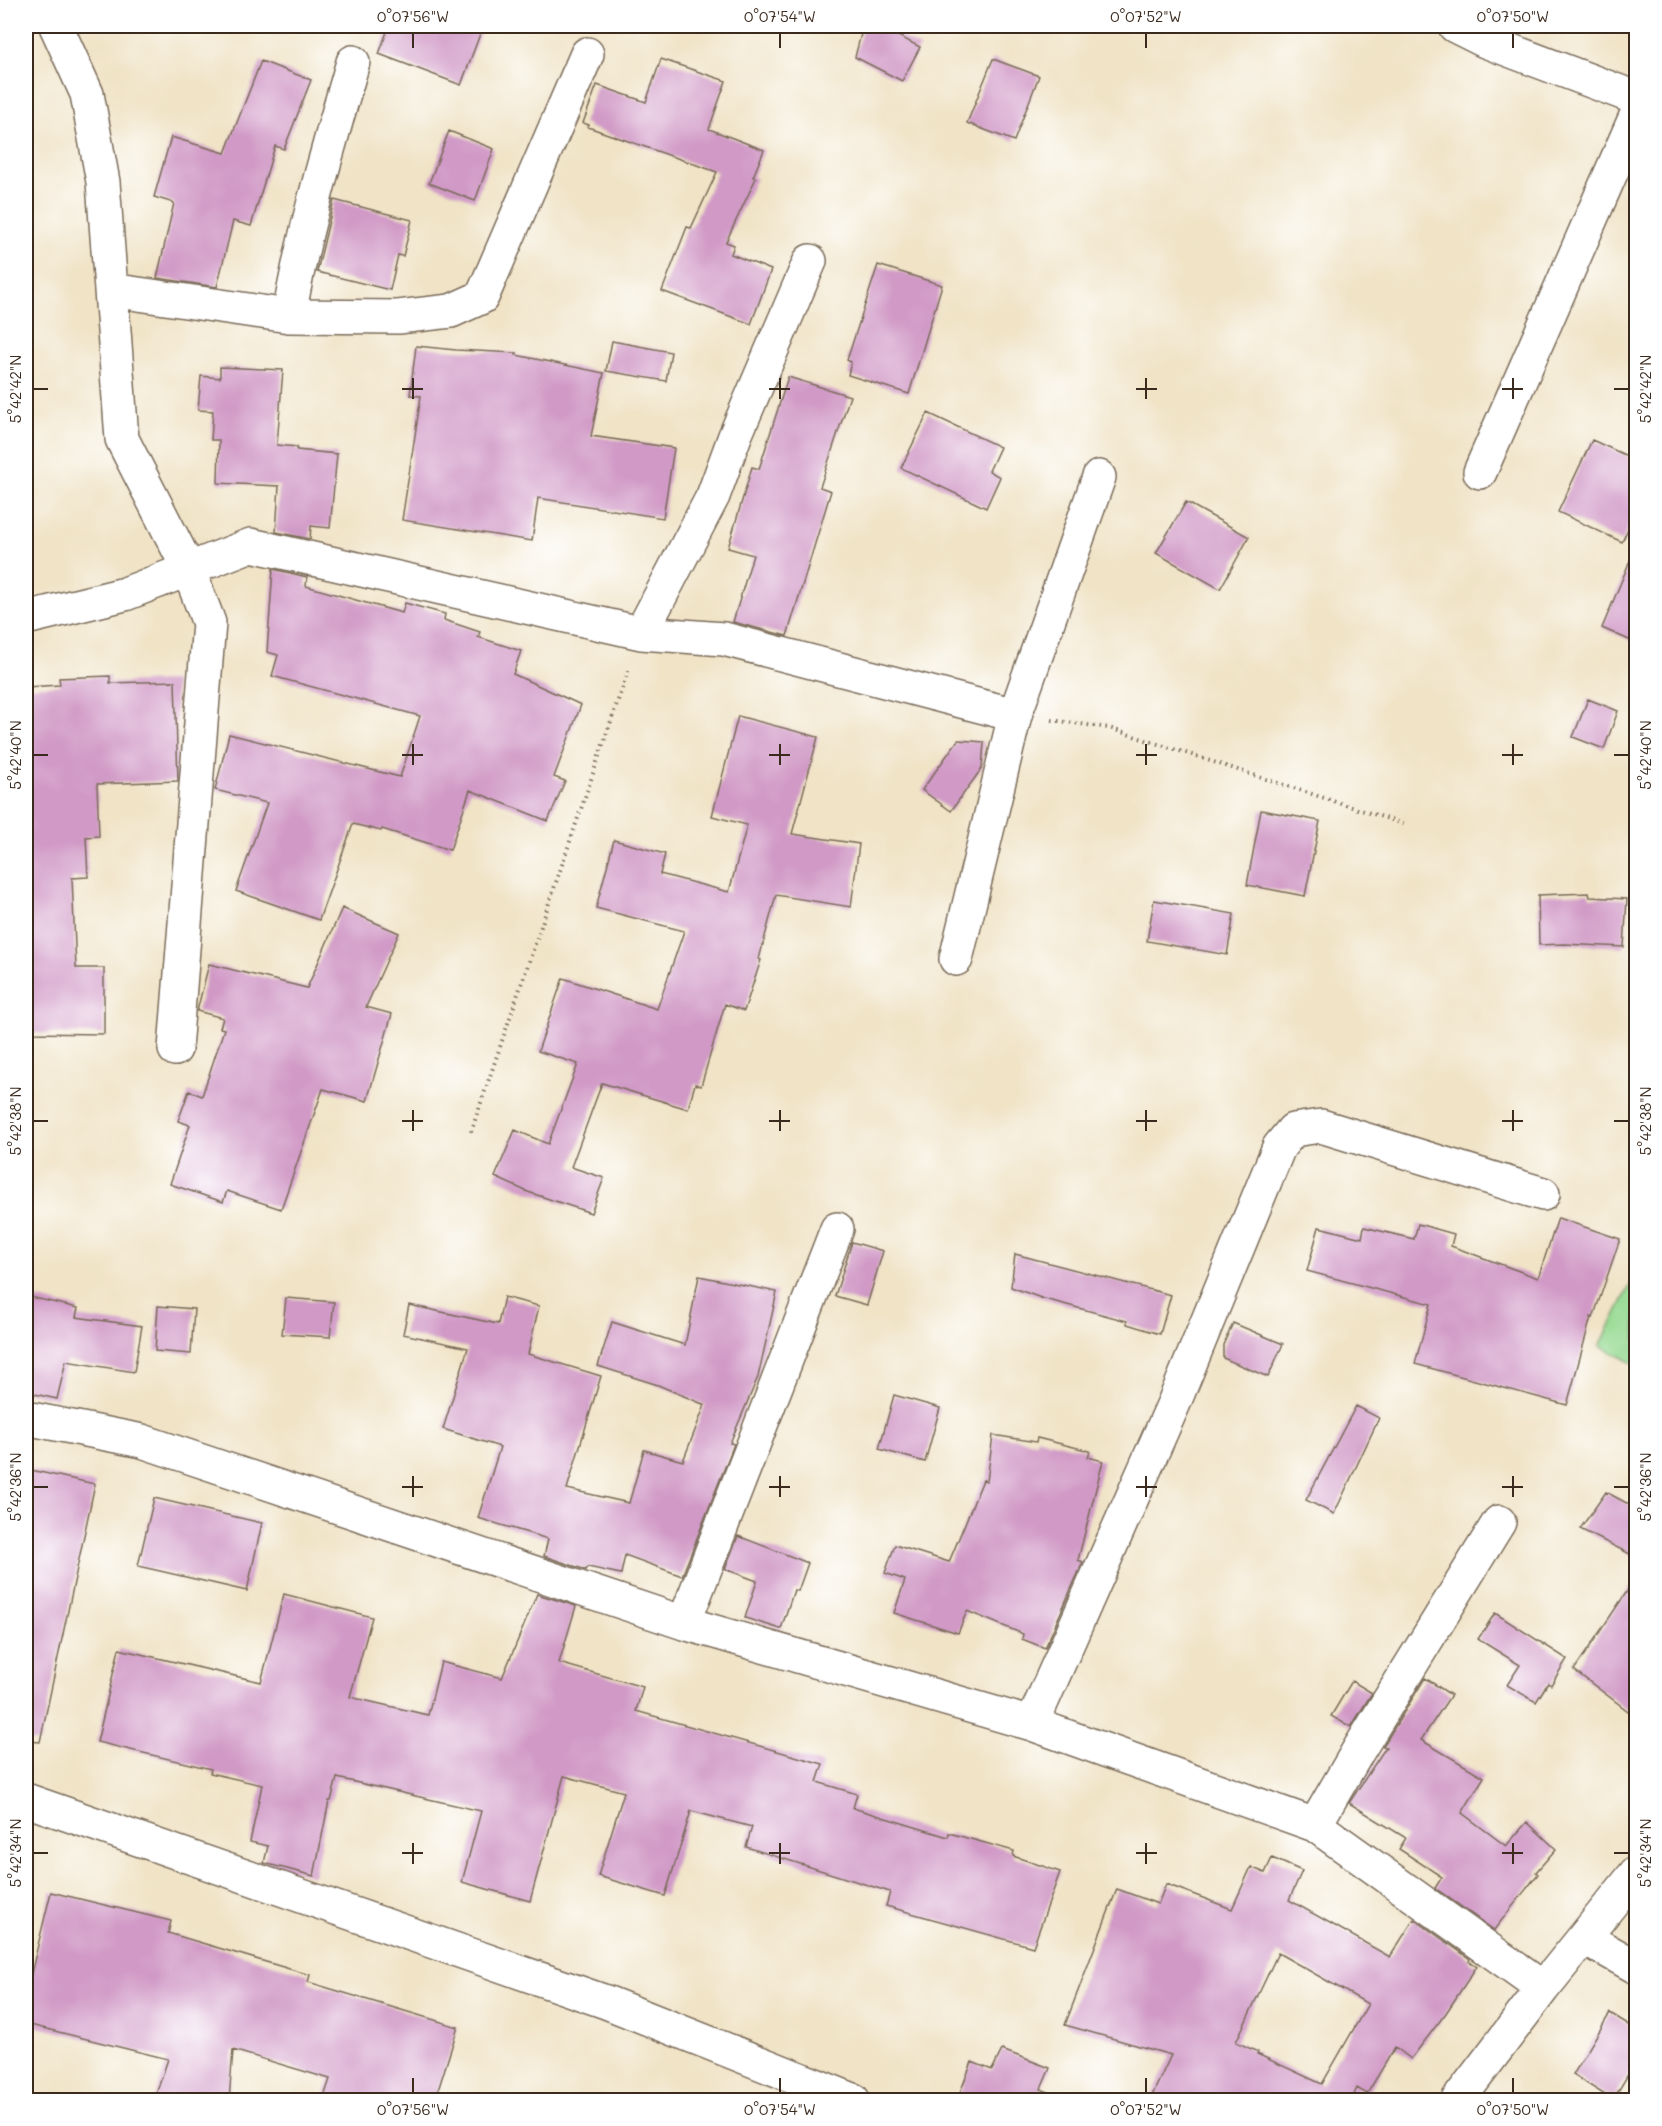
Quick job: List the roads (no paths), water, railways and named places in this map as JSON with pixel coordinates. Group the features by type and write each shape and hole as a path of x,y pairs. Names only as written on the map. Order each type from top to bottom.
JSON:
{"street":[{"path":"56,26 87,94 103,182 123,439 188,568 209,623 175,1049"},
{"path":"1455,26 1485,41 1636,98"},
{"path":"111,290 290,316 398,317 451,311 482,297 587,54"},
{"path":"290,316 299,261 309,220 353,62"},
{"path":"1480,472 1636,116"},
{"path":"641,633 713,496 735,436 810,261"},
{"path":"956,959 1015,715 1100,477"},
{"path":"26,618 125,594 251,545 641,633 724,639 1015,715"},
{"path":"1032,1724 1174,1403 1279,1147 1293,1130 1321,1126 1543,1194"},
{"path":"684,1623 837,1229"},
{"path":"26,1418 142,1442 684,1623 1032,1724 1315,1825 1543,1988"},
{"path":"1315,1825 1358,1750 1499,1522"},
{"path":"26,1800 606,2002 853,2100"},
{"path":"1458,2100 1543,1988 1636,1873"},
{"path":"1585,1938 1636,1967"}]}
